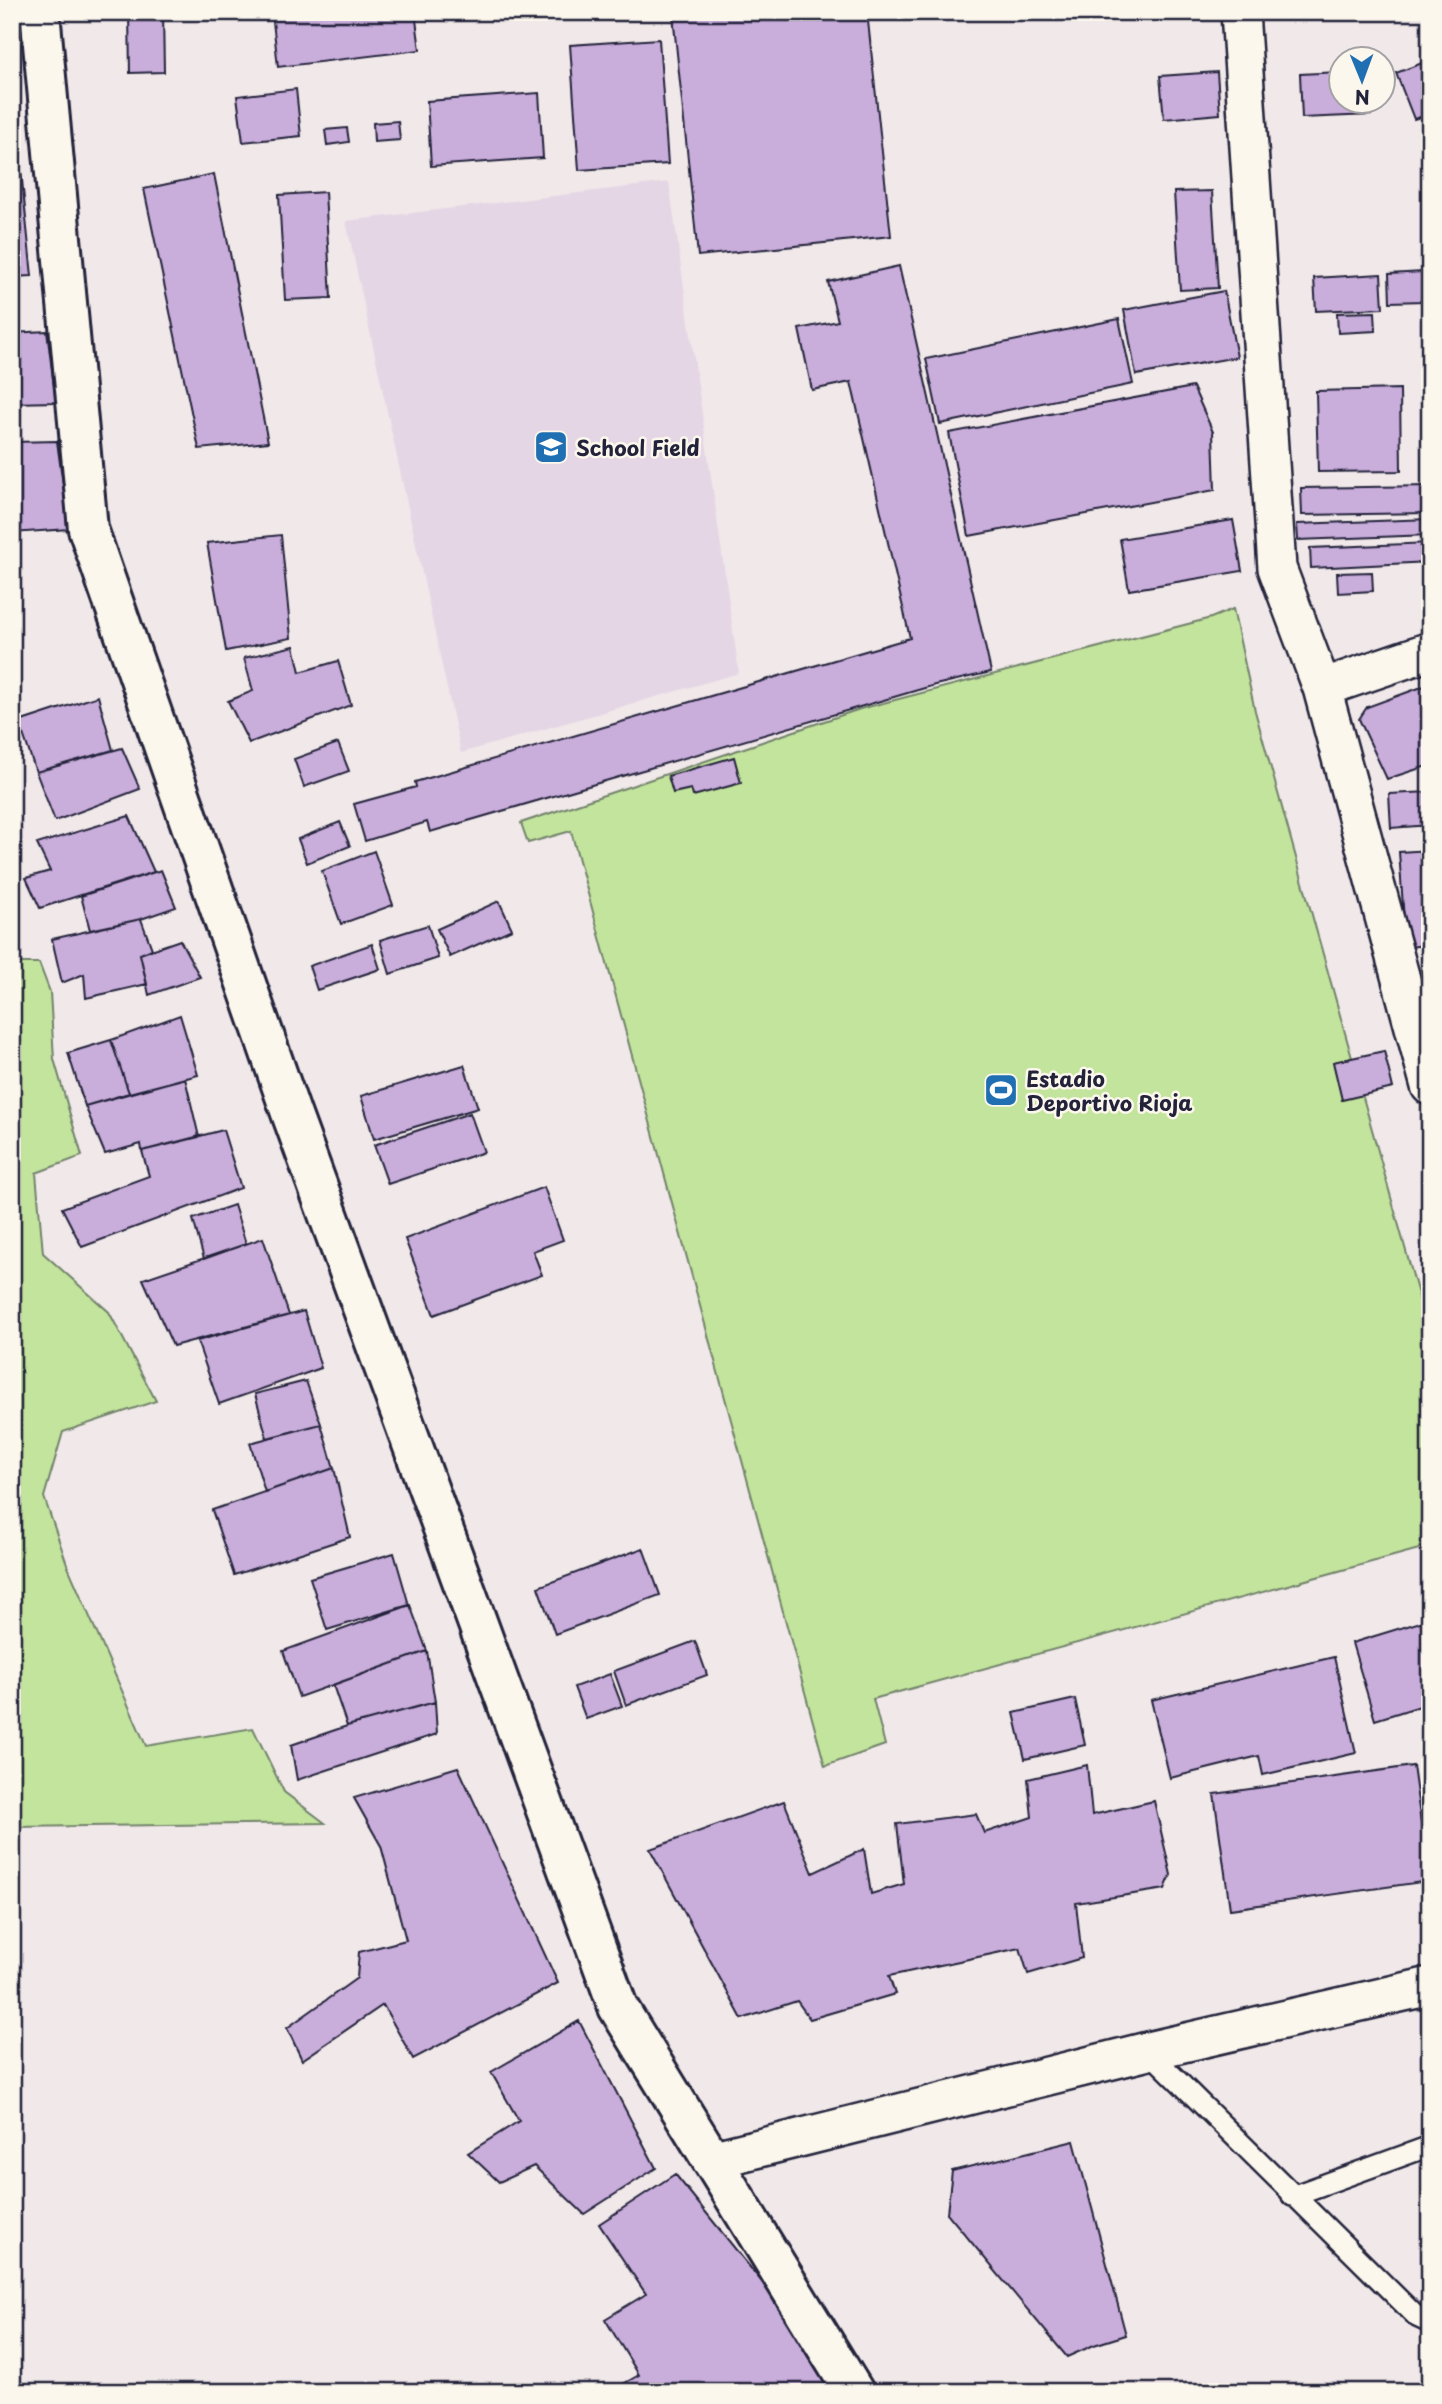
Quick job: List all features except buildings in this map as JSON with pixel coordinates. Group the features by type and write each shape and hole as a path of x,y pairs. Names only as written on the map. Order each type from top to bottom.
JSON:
{"street":[{"path":"40,12 88,529 291,1113 618,2007 853,2392"},
{"path":"1240,12 1277,568 1322,688 1430,1086"},
{"path":"1322,688 1430,651"},
{"path":"711,2160 1148,2051 1430,1986"}],"lane":[{"path":"1148,2051 1417,2317 1430,2323"},
{"path":"1292,2196 1430,2146"}],"shaded area":[{"name":"School Field","path":"669,182 739,673 461,753 346,221"}],"green space":[{"name":"Estadio Deportivo Rioja","path":"1233,609 1255,711 1430,1337 1430,1546 873,1699 885,1745 825,1766 571,831 528,843 521,823 860,709 1211,618"},
{"path":"12,963 39,963 50,992 54,1059 82,1156 36,1173 43,1253 109,1312 156,1401 63,1432 44,1497 68,1567 146,1746 253,1728 284,1792 325,1823 12,1827"}],"place":[{"name":"School Field","path":"551,447"},
{"name":"Estadio Deportivo Rioja","path":"1001,1090"}]}
